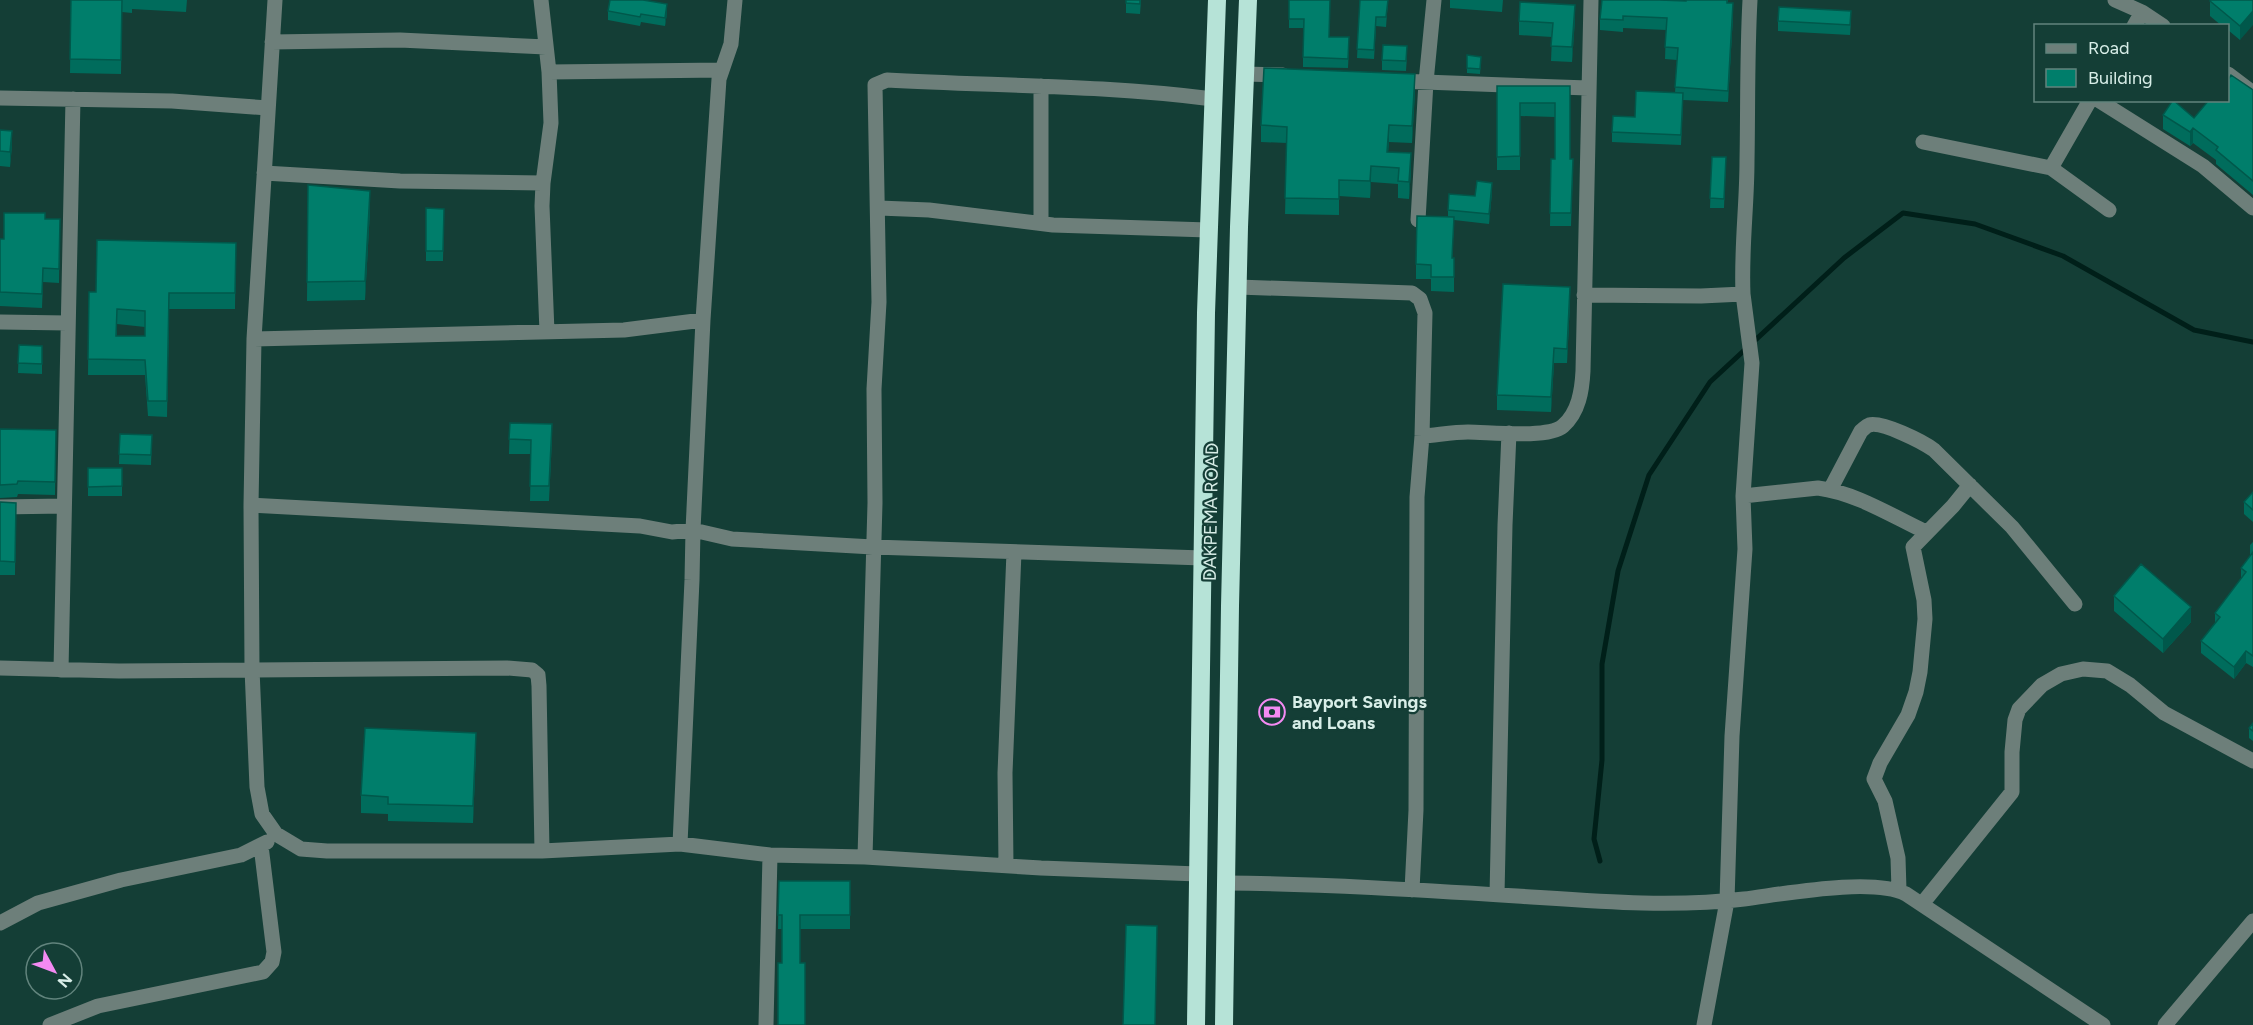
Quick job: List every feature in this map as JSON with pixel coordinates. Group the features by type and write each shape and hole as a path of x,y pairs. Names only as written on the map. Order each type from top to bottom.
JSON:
{"highway":[{"name":"DAKPEMA ROAD","path":"1196,1025 1208,230 1217,0"},
{"name":"DAKPEMA ROAD","path":"1224,1025 1230,606 1248,0"}],"street":[{"path":"275,0 254,339 251,505 252,669 257,787 262,814 276,834 301,849 327,852 542,851 680,844 770,855 865,857 1198,874"},
{"path":"541,0 549,72 551,123 543,183 543,258 547,332"},
{"path":"680,844 703,320 719,79 731,44 735,0"},
{"path":"1419,220 1426,82 1434,0"},
{"path":"1422,436 1466,432 1549,433 1563,427 1573,412 1581,392 1591,0"},
{"path":"1704,1025 1727,901 1732,736 1745,549 1743,496 1752,363 1743,294 1750,0"},
{"path":"2115,0 2138,19 2156,24"},
{"path":"272,42 400,40 546,47"},
{"path":"549,72 722,70"},
{"path":"1245,74 1301,76"},
{"path":"2229,75 2253,93"},
{"path":"865,857 875,502 874,389 879,302 875,85 887,80 1041,86 1150,91 1213,99"},
{"path":"1380,80 1588,88"},
{"path":"1041,86 1041,223"},
{"path":"0,98 172,101 268,108"},
{"path":"61,670 73,99"},
{"path":"2051,168 2089,102"},
{"path":"2101,102 2203,166 2253,208"},
{"path":"1923,142 2051,168 2109,210"},
{"path":"264,173 400,181 543,183"},
{"path":"879,208 929,210 1041,223 1208,230"},
{"path":"1238,286 1412,293 1420,299 1425,313 1422,436 1417,496 1416,799 1412,890"},
{"path":"1584,295 1743,294"},
{"path":"254,339 624,330 703,320"},
{"path":"0,322 68,323"},
{"path":"1830,490 1861,431 1869,425 1877,425 1921,441 1934,450 2012,527 2075,604"},
{"path":"1497,895 1504,525 1509,433"},
{"path":"1899,890 1898,858 1885,801 1874,779 1880,763 1908,715 1916,692 1925,619 1924,600 1912,550 1914,545 1953,506 1970,485"},
{"path":"1743,496 1818,488 1830,490 1845,494 1926,532"},
{"path":"251,505 628,526 672,532 693,530 732,540 1203,558"},
{"path":"0,507 64,506"},
{"path":"1006,866 1005,773 1014,552"},
{"path":"0,668 119,671 409,667 532,670 538,675 539,686 542,851"},
{"path":"1922,904 2012,792 2012,752 2015,720 2019,710 2042,685 2061,674 2083,669 2107,671 2130,685 2164,713 2253,761"},
{"path":"0,923 38,903 121,880 241,855 261,846 276,834"},
{"path":"50,1025 98,1006 263,972 268,968 274,952 261,846"},
{"path":"766,1025 770,855"},
{"path":"1226,883 1319,884 1656,902 1727,901 1867,886 1899,890 2103,1025"},
{"path":"2166,1025 2253,921"}],"building":[{"path":"71,0 122,0 121,60 70,59"},
{"path":"610,0 643,0 667,4 665,18 641,14 640,17 608,11"},
{"path":"1126,0 1140,0 1140,4 1126,3"},
{"path":"1289,0 1330,0 1329,37 1349,37 1348,59 1303,57 1304,19 1289,19"},
{"path":"1360,0 1388,0 1386,17 1376,17 1374,50 1357,49"},
{"path":"1602,0 1727,0 1727,3 1733,3 1728,91 1675,87 1678,48 1665,47 1667,18 1623,16 1623,20 1600,19"},
{"path":"2211,0 2253,0 2253,11 2240,26"},
{"path":"1520,2 1575,5 1572,47 1551,46 1553,23 1519,21"},
{"path":"1779,7 1851,11 1850,25 1778,21"},
{"path":"1383,45 1407,46 1406,61 1382,60"},
{"path":"1467,55 1481,57 1480,69 1467,68"},
{"path":"1264,68 1415,74 1412,126 1389,125 1387,152 1411,153 1409,182 1398,181 1399,168 1371,166 1370,181 1339,180 1339,199 1285,198 1287,127 1261,125"},
{"path":"2231,75 2253,90 2253,181 2216,150 2218,147 2193,128 2190,132 2163,115 2172,102 2175,102 2194,118 2207,102 2229,102"},
{"path":"1497,86 1570,86 1570,159 1573,159 1571,213 1550,213 1551,159 1555,159 1555,103 1520,103 1520,156 1497,157"},
{"path":"1636,91 1683,93 1681,135 1612,132 1613,116 1635,117"},
{"path":"0,130 12,131 10,152 0,151"},
{"path":"1712,157 1726,157 1724,199 1710,198"},
{"path":"1477,181 1492,183 1489,214 1448,210 1449,194 1475,196"},
{"path":"308,185 370,191 365,281 307,282"},
{"path":"426,208 444,209 443,251 426,251"},
{"path":"4,213 45,213 45,219 60,219 59,269 43,268 42,294 0,292 0,239 4,239"},
{"path":"1417,216 1454,217 1452,258 1454,258 1454,277 1431,277 1431,265 1416,264"},
{"path":"97,240 236,243 235,293 169,293 167,401 148,401 145,360 88,359 89,292 96,292","holes":["117,309 145,311 145,336 116,336"]},
{"path":"1503,284 1570,287 1567,349 1554,348 1551,397 1497,395"},
{"path":"19,345 42,346 42,364 18,363"},
{"path":"510,423 552,424 549,486 530,486 531,440 509,439"},
{"path":"0,429 56,430 55,482 18,481 17,484 0,485"},
{"path":"120,434 152,435 151,455 119,454"},
{"path":"88,468 122,468 122,486 88,487"},
{"path":"2253,492 2253,510 2244,502"},
{"path":"0,502 16,503 15,562 0,561"},
{"path":"2253,552 2253,656 2246,651 2234,667 2201,641 2220,617 2215,613 2246,572 2241,568"},
{"path":"2141,564 2191,607 2163,639 2114,596"},
{"path":"365,728 476,733 473,806 388,804 388,797 361,795"},
{"path":"779,881 850,881 850,915 800,915 800,963 805,963 805,1025 778,1025 778,963 782,963 782,915 778,915"},
{"path":"1126,925 1157,926 1155,1025 1123,1025"}],"waterway":[{"path":"1600,861 1594,839 1602,760 1602,664 1618,571 1649,475 1710,382 1844,258 1903,213 1975,224 2063,256 2194,330 2253,342"}],"place":[{"name":"Bayport Savings and Loans","path":"1272,712"}]}
